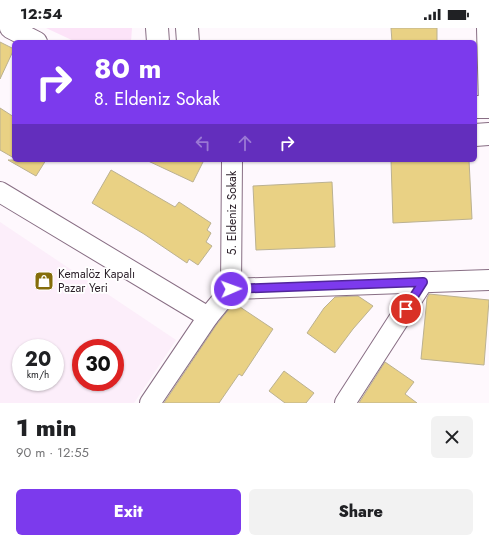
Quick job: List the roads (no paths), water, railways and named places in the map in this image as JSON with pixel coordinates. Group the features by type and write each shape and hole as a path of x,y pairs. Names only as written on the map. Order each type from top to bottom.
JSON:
{"street":[{"path":"10,28 33,40"},
{"path":"157,28 158,40"},
{"path":"188,28 188,40"},
{"path":"477,107 489,107 487,28"},
{"path":"477,135 489,134"},
{"name":"5. Eldeniz Sokak","path":"231,289 232,162"},
{"path":"0,192 208,317"},
{"path":"150,403 208,317 231,289 489,280"},
{"path":"345,403 423,282"}],"place":[{"name":"Kemalöz Kapalı Pazar Yeri","path":"44,281"}]}
